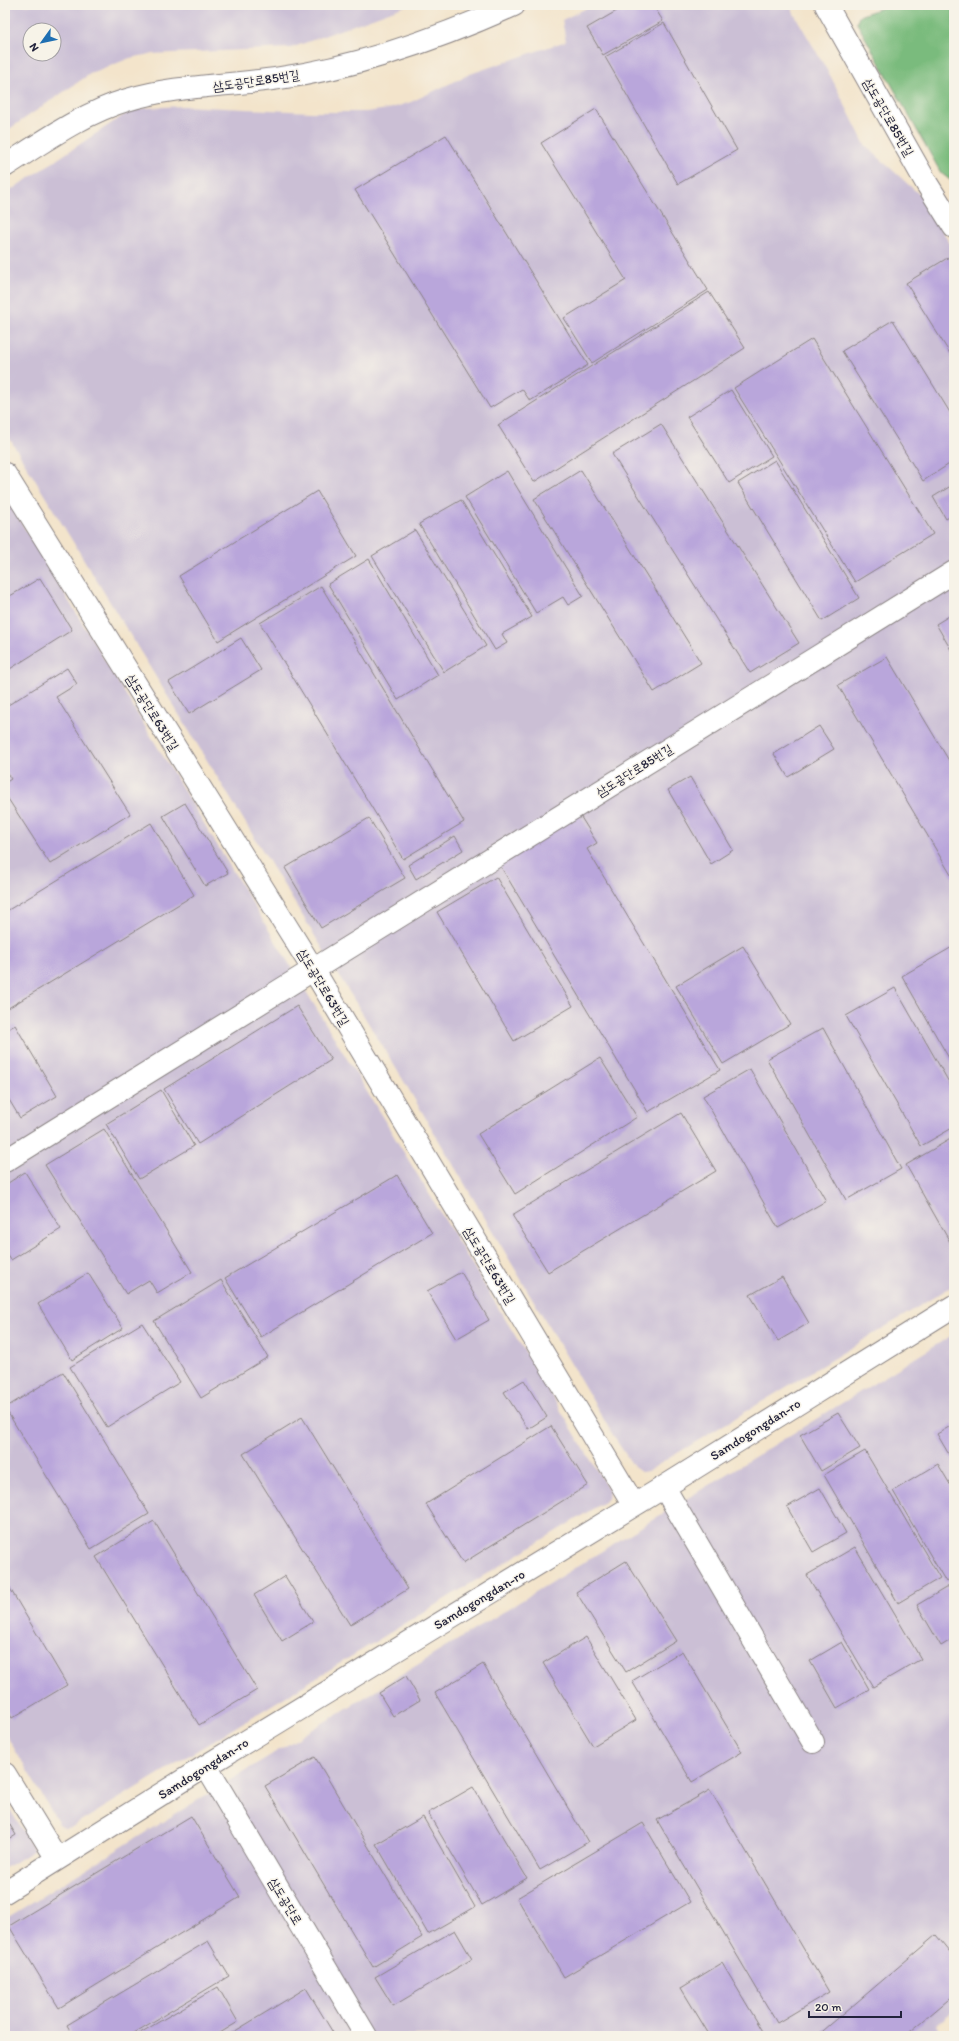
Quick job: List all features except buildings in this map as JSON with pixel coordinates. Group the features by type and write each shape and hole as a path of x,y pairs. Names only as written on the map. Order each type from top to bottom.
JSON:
{"street":[{"name":"삼도공단로85번길","path":"5,166 94,113 126,100 191,89 281,78 335,68 441,34 514,5"},
{"name":"삼도공단로85번길","path":"826,5 927,184 954,227"},
{"name":"삼도공단로63번길","path":"5,474 313,969 634,1505"},
{"name":"삼도공단로85번길","path":"5,1161 954,572"},
{"name":"Samdogongdan-ro","path":"5,1892 206,1766 664,1487 954,1306"},
{"path":"664,1487 813,1742"},
{"name":"삼도공단로","path":"206,1766 366,2036"},
{"path":"5,1774 57,1859"}],"shaded area":[{"path":"5,5 408,5 291,48 150,54 130,58 90,74 5,132"},
{"path":"593,5 789,5 831,77 865,145 921,196 954,250 954,1285 648,1471 641,1472 634,1467 616,1440 402,1078 5,431 5,194 130,111 145,108 183,106 311,112 366,112 389,109 411,102 470,74 566,41 562,20"},
{"path":"5,496 609,1490 608,1497 604,1502 72,1827 64,1828 59,1824 5,1733"},
{"path":"954,1334 954,2011 937,2025 944,2036 5,2036 5,1919"},
{"path":"5,1801 34,1850 5,1868"}],"green space":[{"path":"890,5 954,5 954,183 941,173 857,23 859,16"}]}
